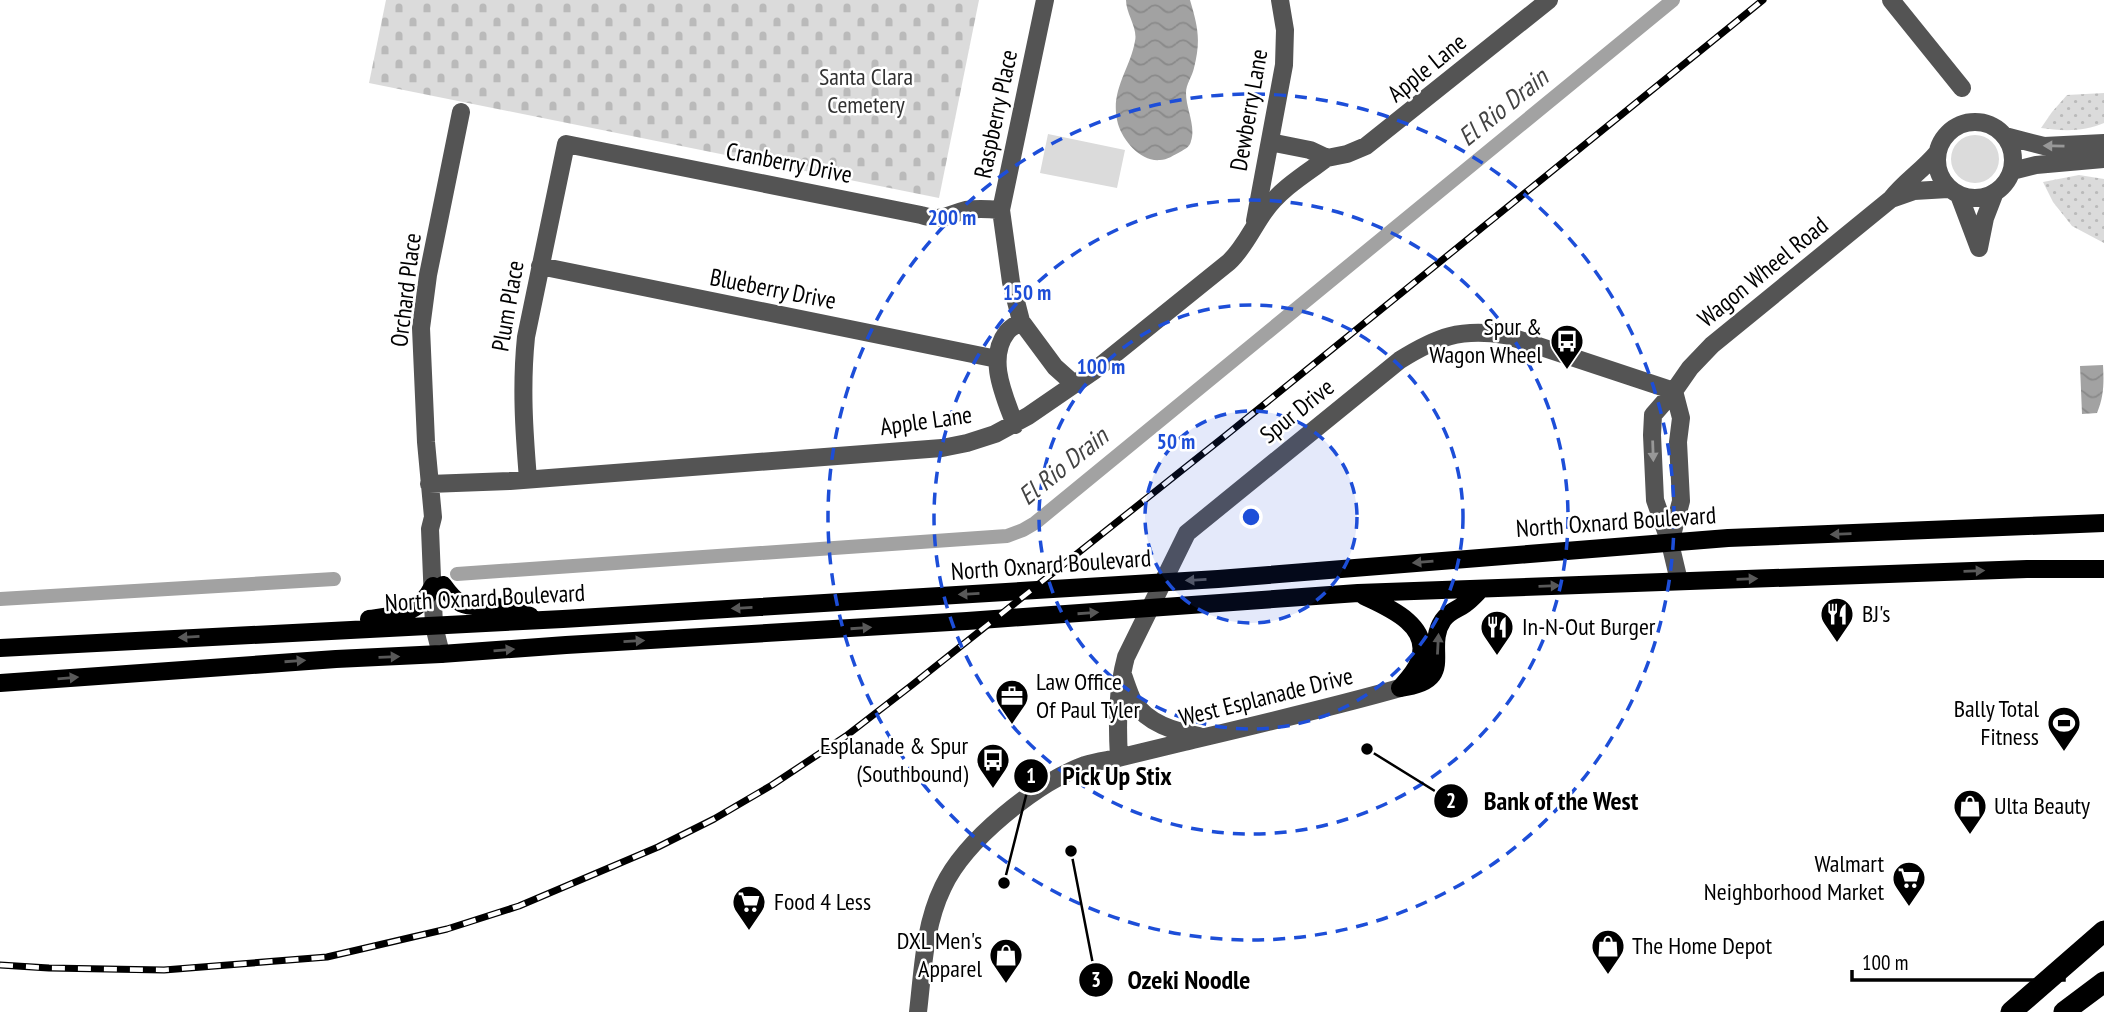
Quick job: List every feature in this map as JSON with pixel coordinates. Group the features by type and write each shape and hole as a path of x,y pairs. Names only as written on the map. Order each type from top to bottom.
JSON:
{"highway":[{"path":"2011,1012 2104,931"},
{"path":"2064,1012 2104,982"}],"main road":[{"name":"North Oxnard Boulevard","path":"0,648 257,633 439,626 1218,579 1728,538 2104,523"},
{"name":"North Oxnard Boulevard","path":"0,683 1358,593 2027,569 2104,569"},
{"path":"257,633 408,613 438,586 459,604 469,607 495,607 540,620"},
{"path":"1401,688 1420,686 1431,677 1436,666 1437,638 1443,620 1451,611 1466,604 1481,589"},
{"path":"1358,593 1390,608 1417,630 1420,636 1419,662 1401,688"}],"street":[{"name":"Raspberry Place","path":"1045,0 1001,210 1011,282 1021,321 1055,367 1074,384"},
{"name":"Dewberry Lane","path":"1254,228 1284,65 1285,30 1280,0"},
{"name":"Apple Lane","path":"429,485 942,448 995,434 1015,425 1095,370 1229,262 1242,247 1265,210 1284,189 1327,158 1366,146 1549,0"},
{"path":"1891,0 1962,88"},
{"name":"Orchard Place","path":"441,654 438,586 430,529 433,517 421,328 428,275 461,112"},
{"path":"1953,192 1983,197 1995,192 2007,180 2011,171 2013,159 2005,136 2000,130 1976,122 1959,124 1948,133 1941,142 1936,165 1940,177 1953,192 1979,248 1985,218 1995,192"},
{"path":"2005,136 2043,146 2104,143"},
{"path":"1270,142 1310,150 1327,158"},
{"name":"Cranberry Drive","path":"566,144 930,218 943,219 963,211 983,208 1001,210"},
{"name":"Plum Place","path":"528,479 522,369 526,337 566,144"},
{"name":"Wagon Wheel Road","path":"1679,581 1670,543 1655,500 1653,415 1712,345 1891,199 1937,153"},
{"path":"2011,171 2036,165 2104,159"},
{"name":"Wagon Wheel Road","path":"1891,199 1914,191 1953,192"},
{"name":"Blueberry Drive","path":"540,266 997,359"},
{"path":"1015,425 1002,389 997,359 1007,332 1021,321"},
{"name":"Spur Drive","path":"1119,758 1118,705 1122,672 1133,639 1187,533 1400,360 1427,343 1456,334 1480,332 1505,335 1674,391"},
{"name":"Wagon Wheel Road","path":"1670,543 1681,501 1678,442 1681,418 1674,391"},
{"path":"1122,672 1133,701 1146,716 1175,731 1204,738"},
{"name":"West Esplanade Drive","path":"918,1012 928,934 934,907 944,885 962,856 984,832 1051,782 1086,765 1401,688"}],"green space":[{"name":"Santa Clara Cemetery","path":"386,0 979,0 939,198 369,83"},
{"path":"2104,93 2104,123 2073,130 2041,128 2067,95"},
{"path":"1048,134 1125,150 1117,188 1040,173"},
{"path":"1975,135 1992,142 1999,159 1992,176 1975,183 1958,176 1951,159 1958,142"},
{"path":"2079,175 2104,179 2104,243 2072,226 2053,202 2043,182"}],"water":[{"path":"1126,0 1190,0 1195,18 1197,49 1186,93 1192,135 1187,148 1165,159 1153,160 1140,154 1128,143 1118,124 1116,101 1135,36"},
{"path":"2103,365 2103,389 2097,413 2082,414 2080,366"}],"waterway":[{"name":"El Rio Drain","path":"457,574 1007,536 1023,530 1035,523 1673,0"},
{"path":"0,599 334,579"}],"railway":[{"path":"0,965 164,970 327,957 447,929 519,906 658,847 714,819 846,736 912,685 1225,436 1763,0"}],"place":[{"name":"Spur & Wagon Wheel","path":"1567,371"},
{"name":"BJ's","path":"1837,644"},
{"name":"In-N-Out Burger","path":"1497,657"},
{"name":"Law Office Of Paul Tyler","path":"1012,726"},
{"name":"Bank of the West","path":"1367,749"},
{"name":"Bally Total Fitness","path":"2064,753"},
{"name":"Esplanade & Spur (Southbound)","path":"993,790"},
{"name":"Ulta Beauty","path":"1970,836"},
{"name":"Ozeki Noodle","path":"1071,851"},
{"name":"Pick Up Stix","path":"1004,883"},
{"name":"Walmart Neighborhood Market","path":"1909,908"},
{"name":"Food 4 Less","path":"749,932"},
{"name":"The Home Depot","path":"1608,976"},
{"name":"DXL Men's Apparel","path":"1006,985"}]}
